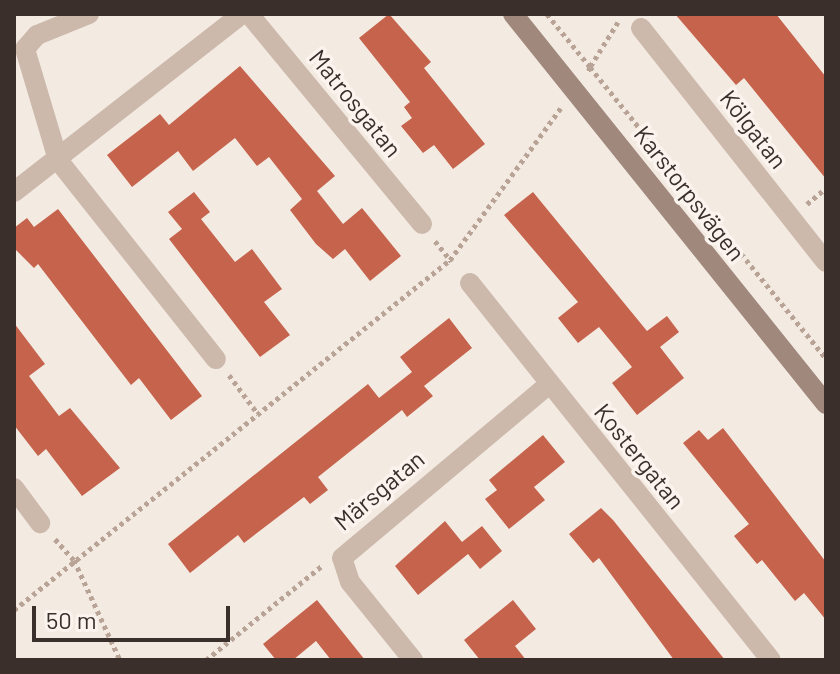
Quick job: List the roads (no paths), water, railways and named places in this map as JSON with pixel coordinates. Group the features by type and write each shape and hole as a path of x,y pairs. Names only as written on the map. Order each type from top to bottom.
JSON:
{"street":[{"path":"89,14 37,35 25,49 58,160 216,359"},
{"path":"14,192 242,14"},
{"name":"Matrosgatan","path":"249,14 422,224"},
{"name":"Karstorpsvägen","path":"513,14 826,404"},
{"name":"Kölgatan","path":"641,28 826,262"},
{"name":"Kostergatan","path":"470,283 771,660"},
{"name":"Märsgatan","path":"413,660 350,582 342,558 549,384"},
{"path":"14,488 40,523"}]}
